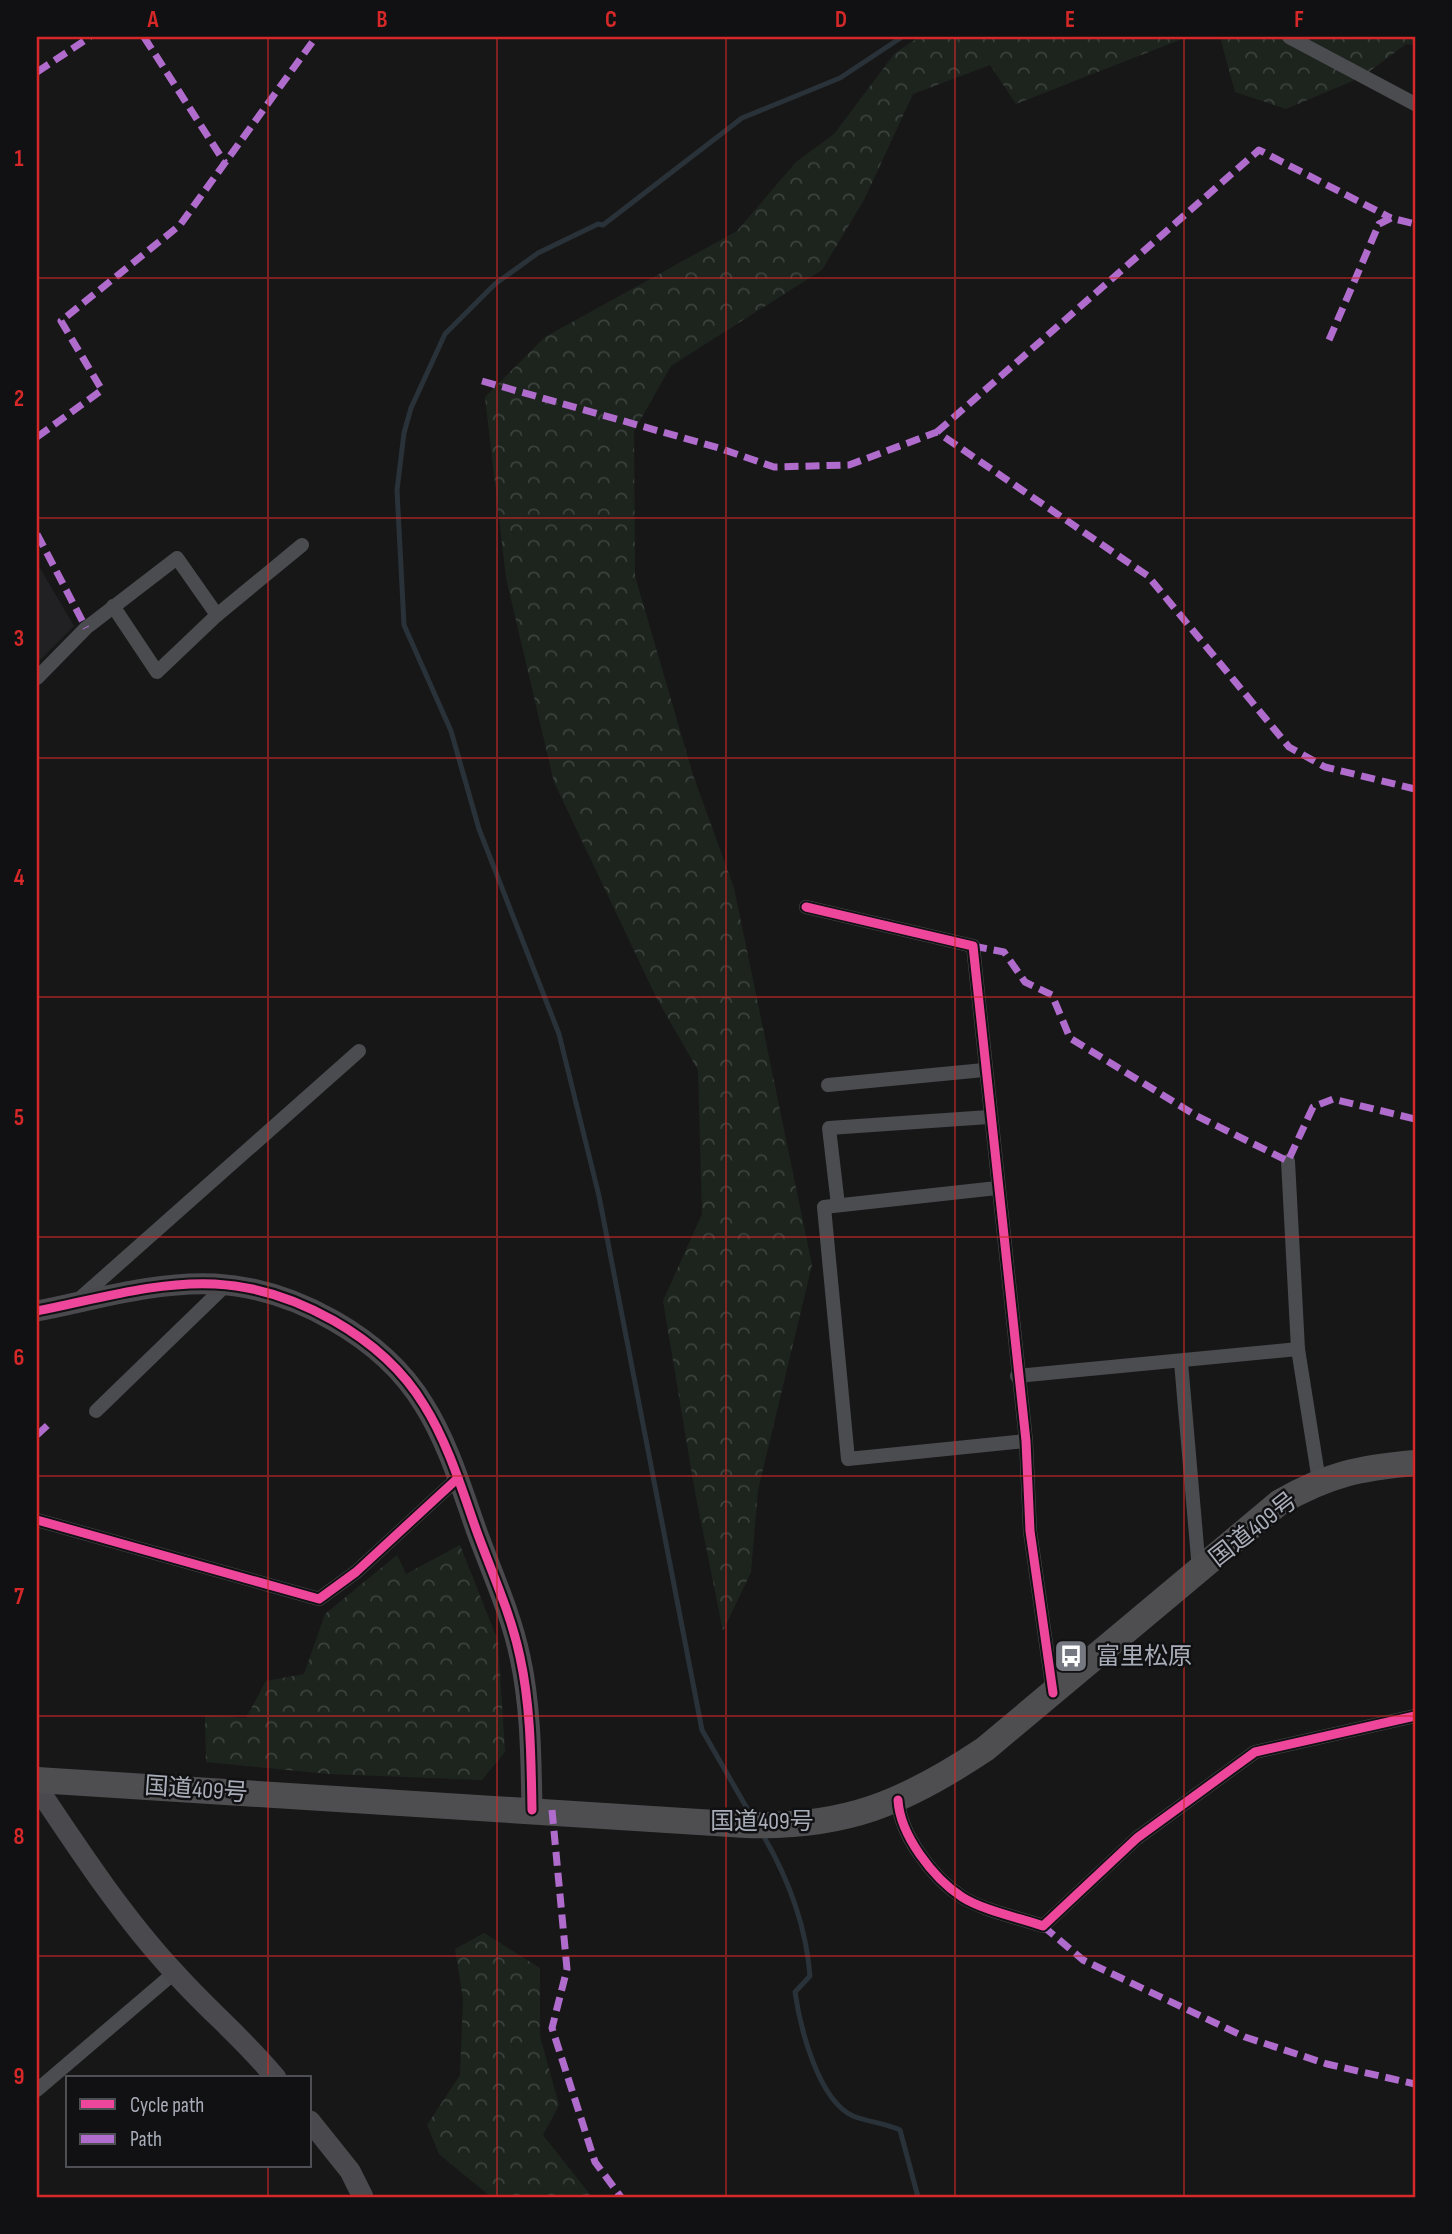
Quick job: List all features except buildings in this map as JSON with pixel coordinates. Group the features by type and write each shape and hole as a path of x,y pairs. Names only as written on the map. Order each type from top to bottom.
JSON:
{"highway":[{"name":"国道409号","path":"37,1780 788,1826 866,1812 936,1782 985,1749 1280,1502 1319,1480 1369,1467 1415,1463"}],"street":[{"path":"1289,37 1415,104"},
{"path":"113,606 157,672 217,615 302,545"},
{"path":"37,678 113,606 177,558 217,615"},
{"path":"806,907 973,946 989,1117 1026,1441 1030,1531 1053,1693"},
{"path":"75,1304 359,1051"},
{"path":"828,1085 984,1070"},
{"path":"838,1205 829,1128 989,1117"},
{"path":"1287,1161 1298,1349 1319,1480"},
{"path":"997,1188 824,1207 848,1459 1026,1441"},
{"path":"96,1411 225,1286"},
{"path":"37,1311 166,1287 225,1286 269,1294 311,1310 355,1333 391,1364 424,1404 458,1478 520,1656 531,1752 532,1810"},
{"path":"1017,1376 1298,1349"},
{"path":"1181,1362 1199,1570"},
{"path":"37,1520 319,1599 356,1572 458,1478"},
{"path":"898,1800 903,1823 924,1861 962,1897 1043,1926 1137,1838 1255,1752 1415,1716"},
{"path":"37,1787 122,1907 174,1973 252,2049 274,2076"},
{"path":"37,2090 174,1973"},
{"path":"312,2124 349,2171 363,2197"}],"shaded area":[{"path":"37,563 74,626 37,663"}],"green space":[{"path":"919,37 1187,37 1016,104 990,65 913,94 864,200 822,270 671,366 634,431 635,576 693,775 734,888 812,1265 758,1490 751,1572 723,1631 695,1492 663,1301 702,1214 698,1070 657,999 554,782 506,578 485,397 545,337 737,231 796,162 834,134 895,53"},
{"path":"1220,37 1415,37 1415,45 1406,44 1362,77 1286,109 1235,92"},
{"path":"460,1545 498,1641 505,1752 482,1780 329,1774 206,1762 205,1715 246,1718 266,1681 304,1674 325,1614 397,1555 406,1574"},
{"path":"484,1933 540,1968 540,2036 559,2105 543,2135 592,2197 491,2197 439,2154 427,2125 460,2075 463,1999 455,1949"}],"waterway":[{"path":"752,1817 702,1730 599,1196 559,1034 479,829 451,731 404,625 397,490 404,433 411,408 445,334 495,284 538,253 598,224 603,225 742,118 840,78 902,37"},
{"path":"763,1835 788,1885 804,1938 810,1976 795,1992 801,2024 813,2061 830,2095 841,2108 853,2116 900,2130 918,2197"}],"marked path":[{"path":"37,72 90,37"},
{"path":"144,37 225,163"},
{"path":"37,437 102,390 61,321 180,225 316,37"},
{"path":"937,432 1259,150 1391,218"},
{"path":"1329,340 1379,224 1391,218 1415,224"},
{"path":"482,381 719,448 774,467 849,465 937,432 1148,576 1289,747 1325,767 1415,789"},
{"path":"37,534 86,628"},
{"path":"973,946 1004,952 1025,982 1052,995 1070,1038 1195,1115 1288,1161 1313,1107 1333,1099 1415,1119"},
{"path":"37,1435 50,1423"},
{"path":"552,1810 567,1969 552,2028 595,2162 621,2197"},
{"path":"1043,1926 1083,1960 1245,2037 1327,2064 1415,2084"}],"cycle path":[{"path":"806,907 973,946 1026,1441 1030,1531 1053,1693"},
{"path":"37,1311 170,1285 215,1284 245,1288 305,1306 360,1338 385,1358 406,1380 424,1405 440,1435 512,1625 526,1695 532,1810"},
{"path":"37,1520 319,1599 356,1572 458,1478"},
{"path":"898,1800 911,1841 951,1889 980,1906 1043,1926 1137,1838 1255,1752 1415,1716"}],"place":[{"name":"富里松原","path":"1071,1656"}]}
